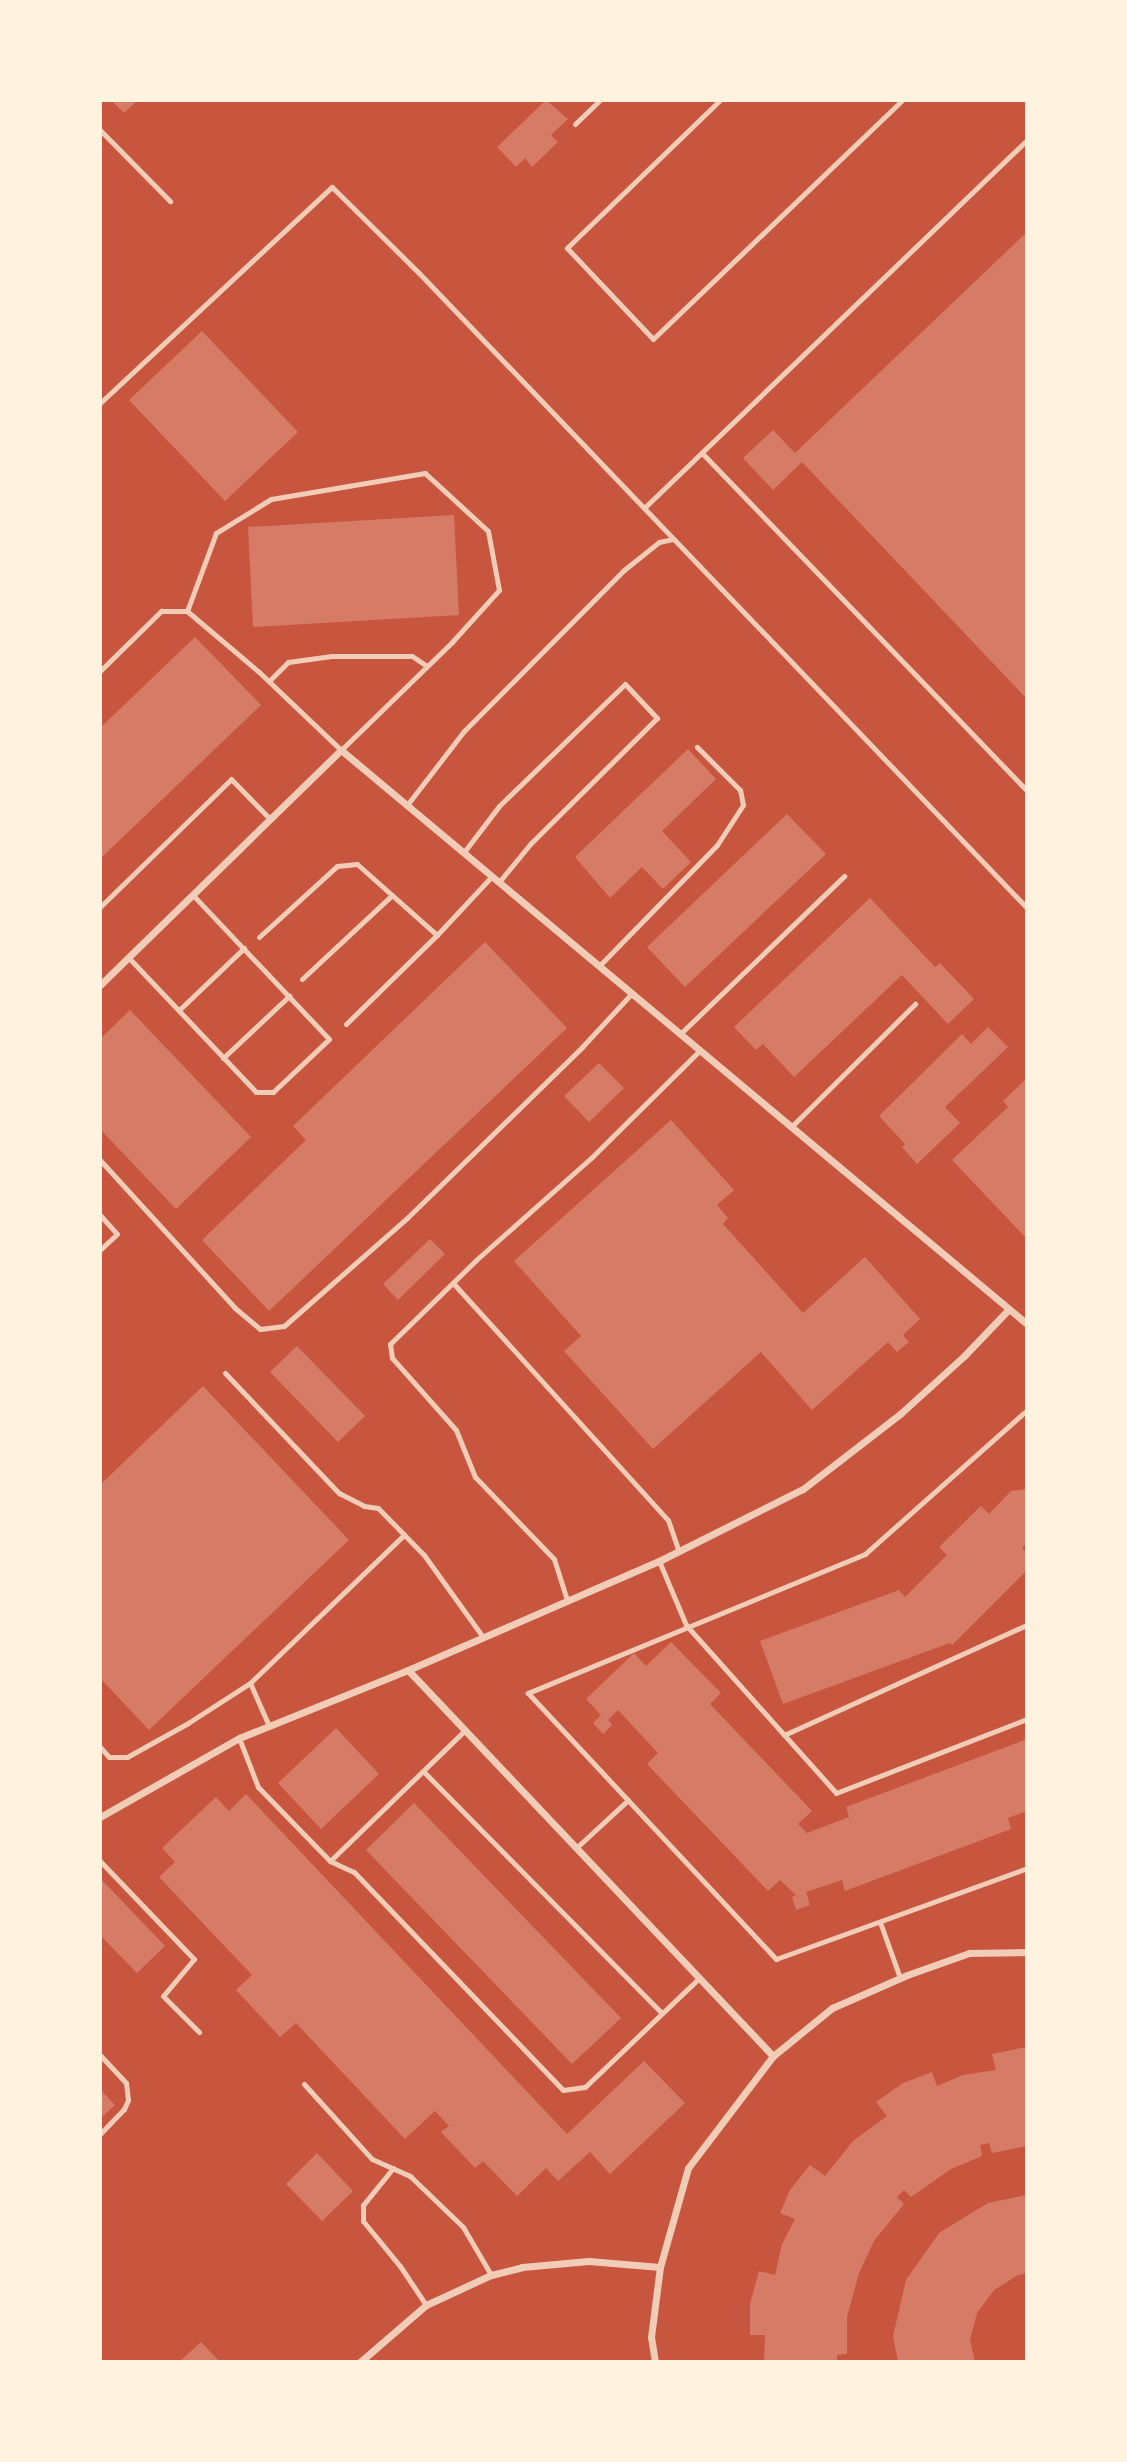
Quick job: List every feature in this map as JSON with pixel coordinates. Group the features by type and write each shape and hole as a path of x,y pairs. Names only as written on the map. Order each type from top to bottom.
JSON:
{"street":[{"path":"100,985 341,750 1027,1324"},
{"path":"100,1817 239,1738 408,1670 659,1561 803,1489 900,1414 964,1356 1008,1310"},
{"path":"408,1670 773,2056"},
{"path":"655,2362 651,2337 660,2267 688,2168 773,2056 832,2008 900,1978 969,1953 1027,1952"},
{"path":"360,2362 426,2305 491,2275 522,2267 589,2262 660,2267"}],"lane":[{"path":"575,124 600,100"},
{"path":"719,100 567,248 653,339 902,100"},
{"path":"100,130 170,201"},
{"path":"644,508 1027,140"},
{"path":"100,403 332,187 1027,908"},
{"path":"702,453 1027,791"},
{"path":"100,671 161,611 187,611 269,681 341,750 427,666 499,590 488,531 425,473 271,499 216,533 187,611"},
{"path":"408,805 464,731 624,570 659,542 673,539"},
{"path":"269,681 288,662 332,656 412,656 427,666"},
{"path":"346,1024 657,718 625,684 499,806 464,852"},
{"path":"599,966 717,845 743,804 740,790 697,747"},
{"path":"100,907 231,779 270,819"},
{"path":"259,937 337,866 357,864 437,935"},
{"path":"680,1034 844,877"},
{"path":"128,957 256,1092 274,1092 329,1039 193,895"},
{"path":"302,979 391,895"},
{"path":"179,1010 244,948"},
{"path":"100,1160 235,1308 260,1329 284,1326 407,1218 582,1047 632,993"},
{"path":"223,1058 289,996"},
{"path":"791,1127 915,1004"},
{"path":"567,1600 554,1559 475,1477 456,1430 392,1358 390,1344 591,1158 700,1050"},
{"path":"100,1215 117,1234 100,1250"},
{"path":"453,1283 662,1512 668,1520 678,1552"},
{"path":"225,1373 340,1493 364,1506 378,1508 424,1555 483,1637"},
{"path":"1027,1410 865,1554 686,1625 528,1693 776,1959 1027,1868"},
{"path":"100,1747 109,1757 127,1757 188,1723 250,1683 404,1535"},
{"path":"659,1561 686,1625 836,1793 1027,1719"},
{"path":"783,1735 1027,1625"},
{"path":"250,1683 269,1726"},
{"path":"330,1861 466,1730"},
{"path":"239,1738 258,1787 330,1861 354,1872 563,2090 585,2087 698,1978"},
{"path":"423,1771 662,2013"},
{"path":"576,1848 628,1800"},
{"path":"100,1861 194,1959 163,1996 199,2032"},
{"path":"880,1922 900,1978"},
{"path":"100,2054 126,2083 128,2100 124,2109 100,2134"},
{"path":"304,2084 372,2159 410,2176 463,2227 491,2275"},
{"path":"393,2168 363,2205 363,2221 400,2266 426,2305"}],"building":[{"path":"111,100 138,100 124,113"},
{"path":"546,100 568,119 551,135 558,142 532,167 525,158 516,167 497,147"},
{"path":"1027,232 1027,699 802,462 773,490 743,458 773,430 795,453"},
{"path":"202,331 298,432 225,501 129,400"},
{"path":"454,515 459,615 253,627 248,527"},
{"path":"195,637 261,705 100,859 100,728"},
{"path":"688,749 716,779 662,831 691,862 663,889 642,867 610,898 575,857"},
{"path":"787,814 826,854 685,987 647,947"},
{"path":"870,898 935,967 940,963 974,999 948,1024 902,975 794,1077 763,1044 756,1050 734,1027"},
{"path":"485,942 567,1028 269,1311 202,1240 306,1140 293,1126"},
{"path":"130,1010 251,1137 176,1209 100,1129 100,1039"},
{"path":"988,1027 1008,1047 945,1107 960,1123 917,1164 902,1147 905,1144 879,1116 962,1034 971,1044"},
{"path":"599,1063 624,1088 589,1122 564,1096"},
{"path":"1026,1079 1027,1239 952,1160 1008,1107 1003,1101"},
{"path":"671,1120 734,1190 717,1205 728,1218 723,1224 803,1313 865,1257 920,1319 903,1335 909,1342 897,1352 888,1342 812,1410 761,1352 653,1449 564,1351 581,1336 514,1261"},
{"path":"430,1239 445,1254 398,1300 383,1284"},
{"path":"297,1346 365,1416 338,1442 270,1372"},
{"path":"203,1386 349,1540 149,1730 100,1678 100,1485"},
{"path":"1027,1489 1027,1543 1022,1548 1027,1553 1027,1570 952,1645 950,1643 783,1704 760,1641 899,1590 905,1597 947,1555 939,1547 981,1506 989,1514 1011,1491"},
{"path":"671,1642 721,1693 710,1704 812,1811 798,1824 807,1833 849,1817 846,1807 1027,1739 1027,1811 1008,1818 1011,1829 845,1891 842,1880 806,1892 810,1905 796,1910 792,1897 796,1895 780,1880 768,1891 647,1764 658,1753 618,1710 608,1720 612,1725 603,1734 593,1723 601,1715 586,1699 634,1653 646,1666"},
{"path":"336,1728 379,1774 321,1829 278,1783"},
{"path":"246,1794 567,2134 644,2061 685,2103 610,2174 590,2152 558,2181 546,2168 517,2196 483,2161 475,2168 441,2132 449,2126 435,2111 405,2139 296,2023 280,2037 236,1990 252,1975 159,1877 175,1862 162,1848 216,1797 229,1811"},
{"path":"414,1803 621,2018 572,2064 366,1850"},
{"path":"100,1878 165,1946 137,1973 100,1935"},
{"path":"1026,2047 1027,2146 992,2153 989,2143 980,2145 982,2156 951,2169 911,2197 904,2190 897,2197 904,2204 874,2241 859,2273 847,2317 847,2354 837,2355 837,2362 764,2362 765,2335 750,2335 750,2304 759,2271 775,2275 782,2244 795,2219 780,2213 790,2190 810,2165 825,2176 853,2141 887,2116 876,2102 903,2083 932,2072 937,2086 963,2075 996,2070 992,2054"},
{"path":"100,2089 115,2105 100,2119"},
{"path":"317,2153 353,2191 322,2221 286,2184"},
{"path":"1027,2195 1027,2273 1018,2275 994,2290 977,2313 970,2340 975,2362 898,2362 893,2336 906,2280 939,2233 988,2203"},
{"path":"201,2342 220,2362 179,2362"}]}
